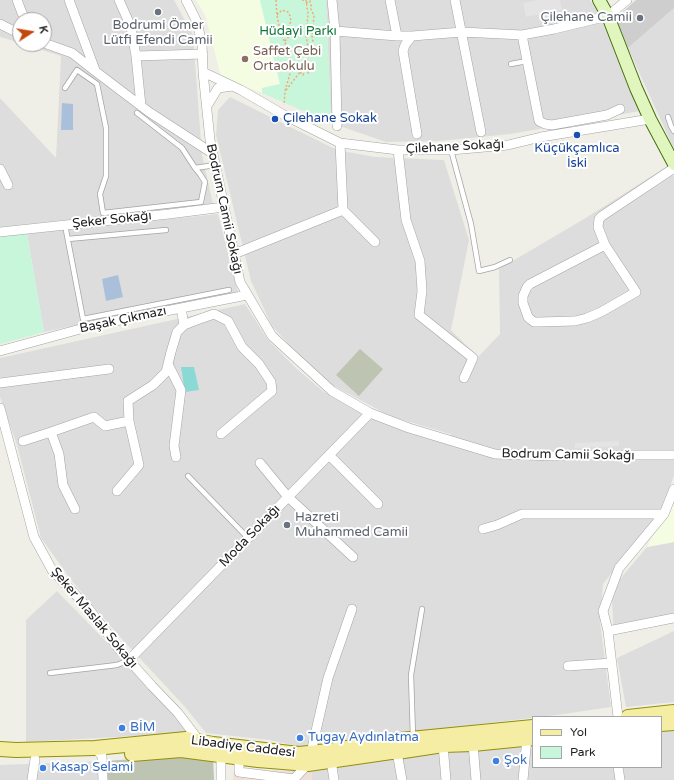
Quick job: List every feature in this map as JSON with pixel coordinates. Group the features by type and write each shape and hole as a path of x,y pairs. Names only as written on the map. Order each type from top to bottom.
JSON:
{"main road":[{"path":"637,716 674,712"},
{"path":"662,724 674,723"},
{"name":"Libadiye Caddesi","path":"0,749 99,752 222,750 299,754 310,759 329,751 390,741 531,734"},
{"name":"Libadiye Caddesi","path":"0,758 19,760 35,759 99,752 186,739 200,742 239,758 258,760 331,760 444,745 473,744 531,734"}],"street":[{"path":"17,0 22,12"},
{"path":"69,0 95,71"},
{"path":"119,0 131,27 136,56 139,109"},
{"name":"Bodrum Camii Sokağı","path":"186,0 197,22 202,44 203,72 212,153 240,282 272,336 332,392 370,413 409,428 495,454 556,456 674,456"},
{"path":"332,0 335,31 337,126"},
{"path":"390,0 397,36"},
{"path":"456,0 481,132"},
{"path":"599,0 608,16 636,88 650,119 674,164"},
{"path":"335,31 397,36 462,32 522,35 608,16 627,0"},
{"path":"0,24 12,30"},
{"path":"522,35 539,121 552,125 607,115 620,110"},
{"path":"412,36 405,45 403,51 417,134"},
{"path":"52,46 72,52 139,109 150,112 212,153"},
{"path":"136,56 203,54"},
{"name":"Çilehane Sokağı","path":"203,72 241,90 284,115 340,143 398,150 452,150 508,145 541,137 650,119"},
{"path":"207,106 218,88 232,86"},
{"path":"340,143 343,210 375,242"},
{"path":"398,150 406,220 420,261 422,291 419,315 473,358 464,378"},
{"path":"605,245 530,284 527,287 523,296 523,303 530,320 534,322 575,321 587,318 601,312 636,292 605,245 598,227 599,219 674,168"},
{"path":"0,169 8,186"},
{"name":"Şeker Sokağı","path":"0,232 224,207"},
{"path":"234,254 343,210"},
{"name":"Başak Çıkmazı","path":"0,351 95,325 247,295"},
{"path":"181,308 184,326"},
{"path":"117,491 139,465 129,421 128,400 153,385 166,372 177,332 194,320 214,314 228,321 242,347 259,364 271,382 272,391 221,434"},
{"path":"168,364 181,390 174,446 176,456"},
{"path":"0,382 109,369"},
{"name":"Şeker Maslak Sokağı","path":"0,408 34,537 52,570 89,609 129,660 178,713 200,742"},
{"name":"Moda Sokağı","path":"129,660 370,413"},
{"path":"23,441 94,417 105,426 129,421"},
{"path":"51,432 58,454 63,485 75,509"},
{"path":"329,455 378,504"},
{"path":"260,463 288,497 353,557"},
{"path":"618,716 608,631 603,611 619,568 664,514 674,489"},
{"path":"483,529 497,525 522,514 664,514"},
{"path":"310,759 328,678 352,609"},
{"path":"608,631 674,618"},
{"path":"568,666 612,663"},
{"path":"523,780 531,734"},
{"path":"473,744 476,780"},
{"path":"444,745 446,780"},
{"path":"221,780 222,750"},
{"path":"99,752 103,780"},
{"path":"397,752 402,780"},
{"path":"32,780 35,759"},
{"path":"331,760 334,780"},
{"path":"618,768 620,780"}],"lane":[{"path":"511,64 526,60"},
{"path":"66,88 78,70 97,84 106,128 106,176 100,194 103,213 201,202 205,182 182,148 139,109"},
{"path":"668,117 674,131"},
{"path":"452,150 471,224 479,271 495,267 510,260"},
{"path":"195,168 215,165"},
{"path":"65,225 83,319 229,290"},
{"path":"68,239 166,230"},
{"path":"188,476 248,538"},
{"path":"413,739 411,675 422,609"},
{"path":"50,673 117,665 129,660"}],"path":[{"path":"276,0 280,31 290,54 291,70 285,91 284,115"},
{"path":"306,1 311,5 314,16 312,36 313,42"},
{"path":"285,91 304,67 308,58 309,51 306,36 308,14 306,1"},
{"path":"277,15 282,10 288,12 291,21 287,31 290,35 297,38"},
{"path":"285,42 290,35"},
{"path":"300,72 303,74 305,71 308,73 310,67"}],"shaded area":[{"path":"0,0 174,0 193,35 202,155 213,204 0,227 0,98 56,158 61,56 48,52 52,52 52,12 12,12 12,41 0,37"},
{"path":"196,0 260,0 280,84 262,88 262,93 221,77 205,15"},
{"path":"326,0 590,0 605,24 640,111 511,134 439,141 386,142 331,123"},
{"path":"537,0 560,0 562,10 526,17 523,3"},
{"path":"636,0 674,0 674,8 628,48 616,18"},
{"path":"674,8 674,149 628,48"},
{"path":"230,97 337,150 375,157 444,160 469,240 451,330 478,357 500,334 499,269 584,219 669,165 674,176 674,475 663,508 603,584 600,622 611,707 389,735 307,748 269,740 206,733 186,708 120,637 72,581 41,538 17,445 0,397 0,358 245,304 268,340 297,369 324,392 375,419 450,445 451,433 450,434 390,416 321,379 272,326 251,281 216,135 218,110"},
{"path":"62,103 73,104 73,130 61,130"},
{"path":"218,214 238,292 44,332 27,234"},
{"path":"118,275 123,297 106,301 102,279"},
{"path":"360,349 383,369 359,396 336,375"},
{"path":"181,367 194,367 199,390 185,392"},
{"path":"619,441 619,446 575,448 575,443"},
{"path":"674,497 674,542 647,547"},
{"path":"674,542 674,623 614,634 612,601 620,579 647,547"},
{"path":"57,591 155,692 190,733 26,742 26,620"},
{"path":"674,631 674,702 626,707 617,658"},
{"path":"674,728 674,780 312,780 312,771 417,755 532,743 532,768 662,768 662,730"},
{"path":"181,756 213,758 214,780 105,780 105,761"},
{"path":"105,761 105,780 0,780 0,765"},
{"path":"234,770 312,771 312,780 233,780"}],"green space":[{"name":"Hüdayi Parkı","path":"260,0 326,0 331,123 262,93 262,88 280,84"},
{"path":"27,234 44,332 0,344 0,236"}],"place":[{"name":"Bodrumi Ömer Lütfi Efendi Camii","path":"158,12"},
{"name":"Çilehane Camii","path":"640,18"},
{"name":"Saffet Çebi Ortaokulu","path":"245,59"},
{"name":"Çilehane Sokak","path":"275,119"},
{"name":"Küçükçamlıca İski","path":"577,135"},
{"name":"Hazreti Muhammed Camii","path":"287,525"},
{"name":"BİM","path":"122,728"},
{"name":"Tugay Aydınlatma","path":"300,738"},
{"name":"Şok","path":"496,761"},
{"name":"Kasap Selami","path":"43,768"}]}
